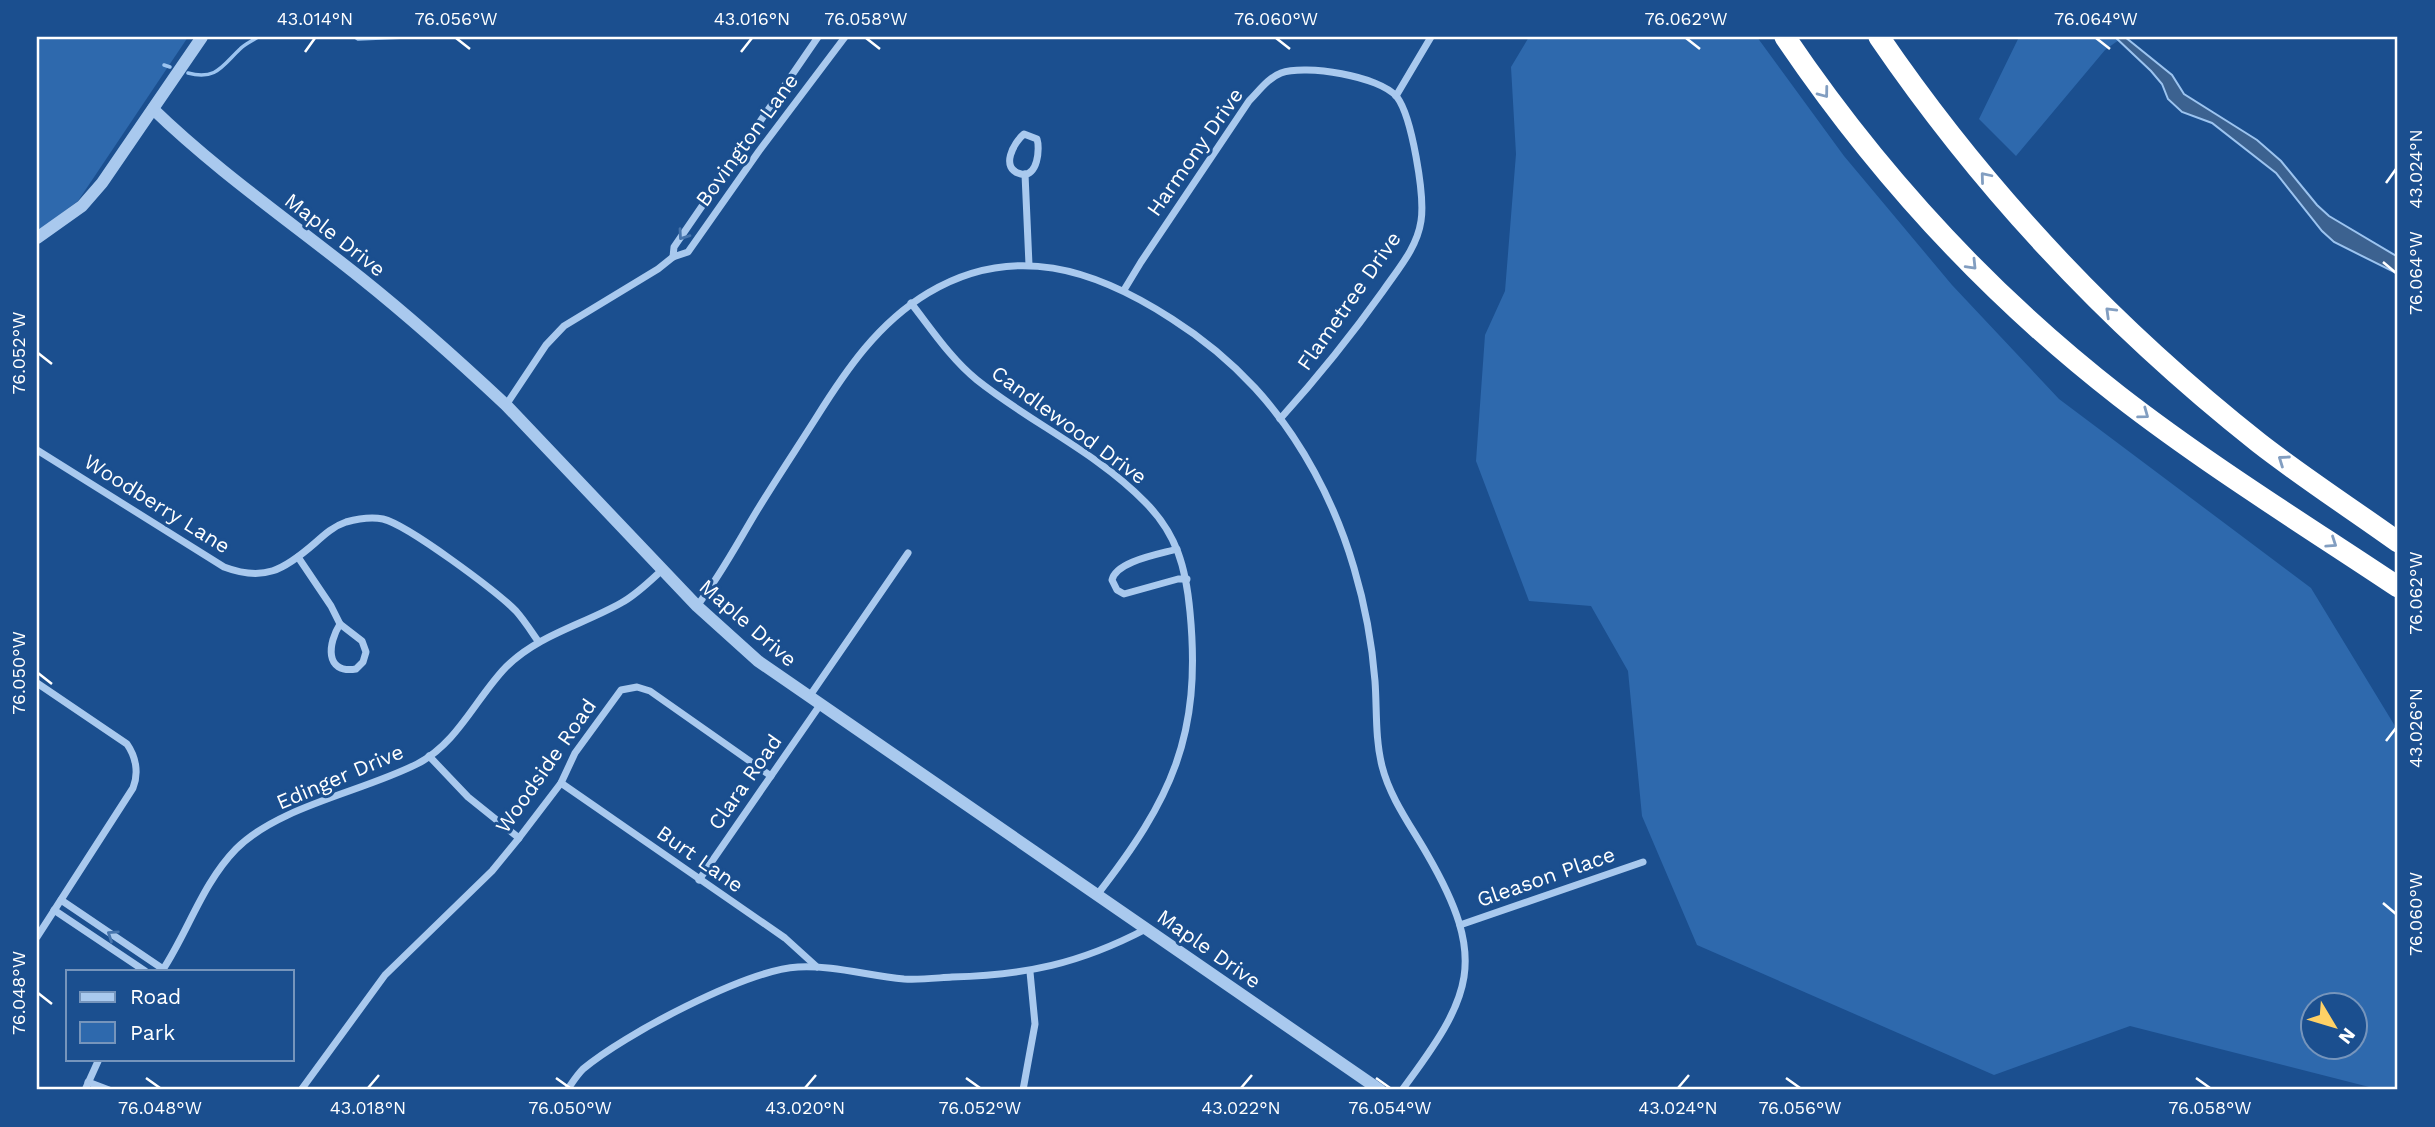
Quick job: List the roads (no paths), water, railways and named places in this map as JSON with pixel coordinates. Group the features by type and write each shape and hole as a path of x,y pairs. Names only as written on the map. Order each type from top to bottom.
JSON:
{"highway":[{"path":"1786,37 1821,89 1879,164 1984,278 2059,348 2120,397 2191,448 2398,587"},
{"path":"1879,37 1938,121 2062,265 2144,345 2262,445 2398,542"}],"street":[{"path":"37,238 82,206 102,183 202,37"},
{"name":"Bovington Lane","path":"673,257 674,247 818,37"},
{"name":"Bovington Lane","path":"506,405 546,345 564,326 658,269 673,257 688,251 845,37"},
{"path":"1396,96 1431,37"},
{"name":"Harmony Drive","path":"1124,290 1140,262 1250,101 1278,74 1294,69 1316,70 1380,84 1396,96"},
{"name":"Flametree Drive","path":"1280,419 1322,374 1414,245 1421,222 1422,195 1411,139 1396,96"},
{"name":"Maple Drive","path":"153,109 221,170 362,279 506,405 697,606 758,661 1380,1090"},
{"path":"1024,134 1037,139 1040,148 1034,167 1025,174 1013,169 1010,162 1011,149 1016,140 1024,134"},
{"path":"1025,174 1029,265"},
{"path":"723,177 735,185"},
{"path":"697,606 723,572 758,510 827,400 877,334 911,303 932,290 969,275 1014,265 1078,272 1124,290 1191,331 1231,363 1280,419 1317,477 1337,520 1368,622 1382,766 1391,791 1450,898 1460,925 1465,947 1462,993 1452,1018 1402,1090"},
{"name":"Candlewood Drive","path":"911,303 958,363 978,381 1070,443 1144,501 1164,524 1177,549 1187,579 1192,670 1185,739 1172,777 1156,811 1097,895"},
{"name":"Woodberry Lane","path":"37,450 224,567 241,573 267,574 298,557 333,528 347,522 368,518 384,519 405,529 498,595 517,612 538,641"},
{"path":"1177,549 1125,565 1115,572 1112,580 1117,590 1125,594 1178,579 1187,579"},
{"name":"Clara Road","path":"699,880 771,776 908,553"},
{"path":"298,557 340,624 362,641 366,652 363,662 356,669 342,669 331,656 331,640 340,624"},
{"name":"Edinger Drive","path":"163,970 207,888 244,842 294,813 418,764 453,734 504,669 538,641 621,603 662,570"},
{"path":"37,683 127,744 132,751 137,770 133,788 37,937"},
{"name":"Woodside Road","path":"301,1090 385,975 492,871 519,838 561,783 575,753 621,690 637,687 650,691 771,776"},
{"path":"429,756 468,797 519,838"},
{"name":"Burt Lane","path":"561,783 785,938 817,967"},
{"name":"Gleason Place","path":"1460,925 1643,862"},
{"path":"61,900 163,970"},
{"path":"54,910 144,970"},
{"path":"567,1090 580,1072 591,1063 669,1015 730,987 771,972 796,967 817,967 905,979 1030,972 1068,962 1122,942 1146,929"},
{"path":"1023,1090 1035,1024 1030,972"},
{"path":"85,1090 99,1060"},
{"path":"88,1082 109,1090"}],"waterway":[{"path":"188,73 206,75 218,70 242,47 258,37"},
{"path":"355,37 406,37"},
{"path":"164,65 170,67"}]}
